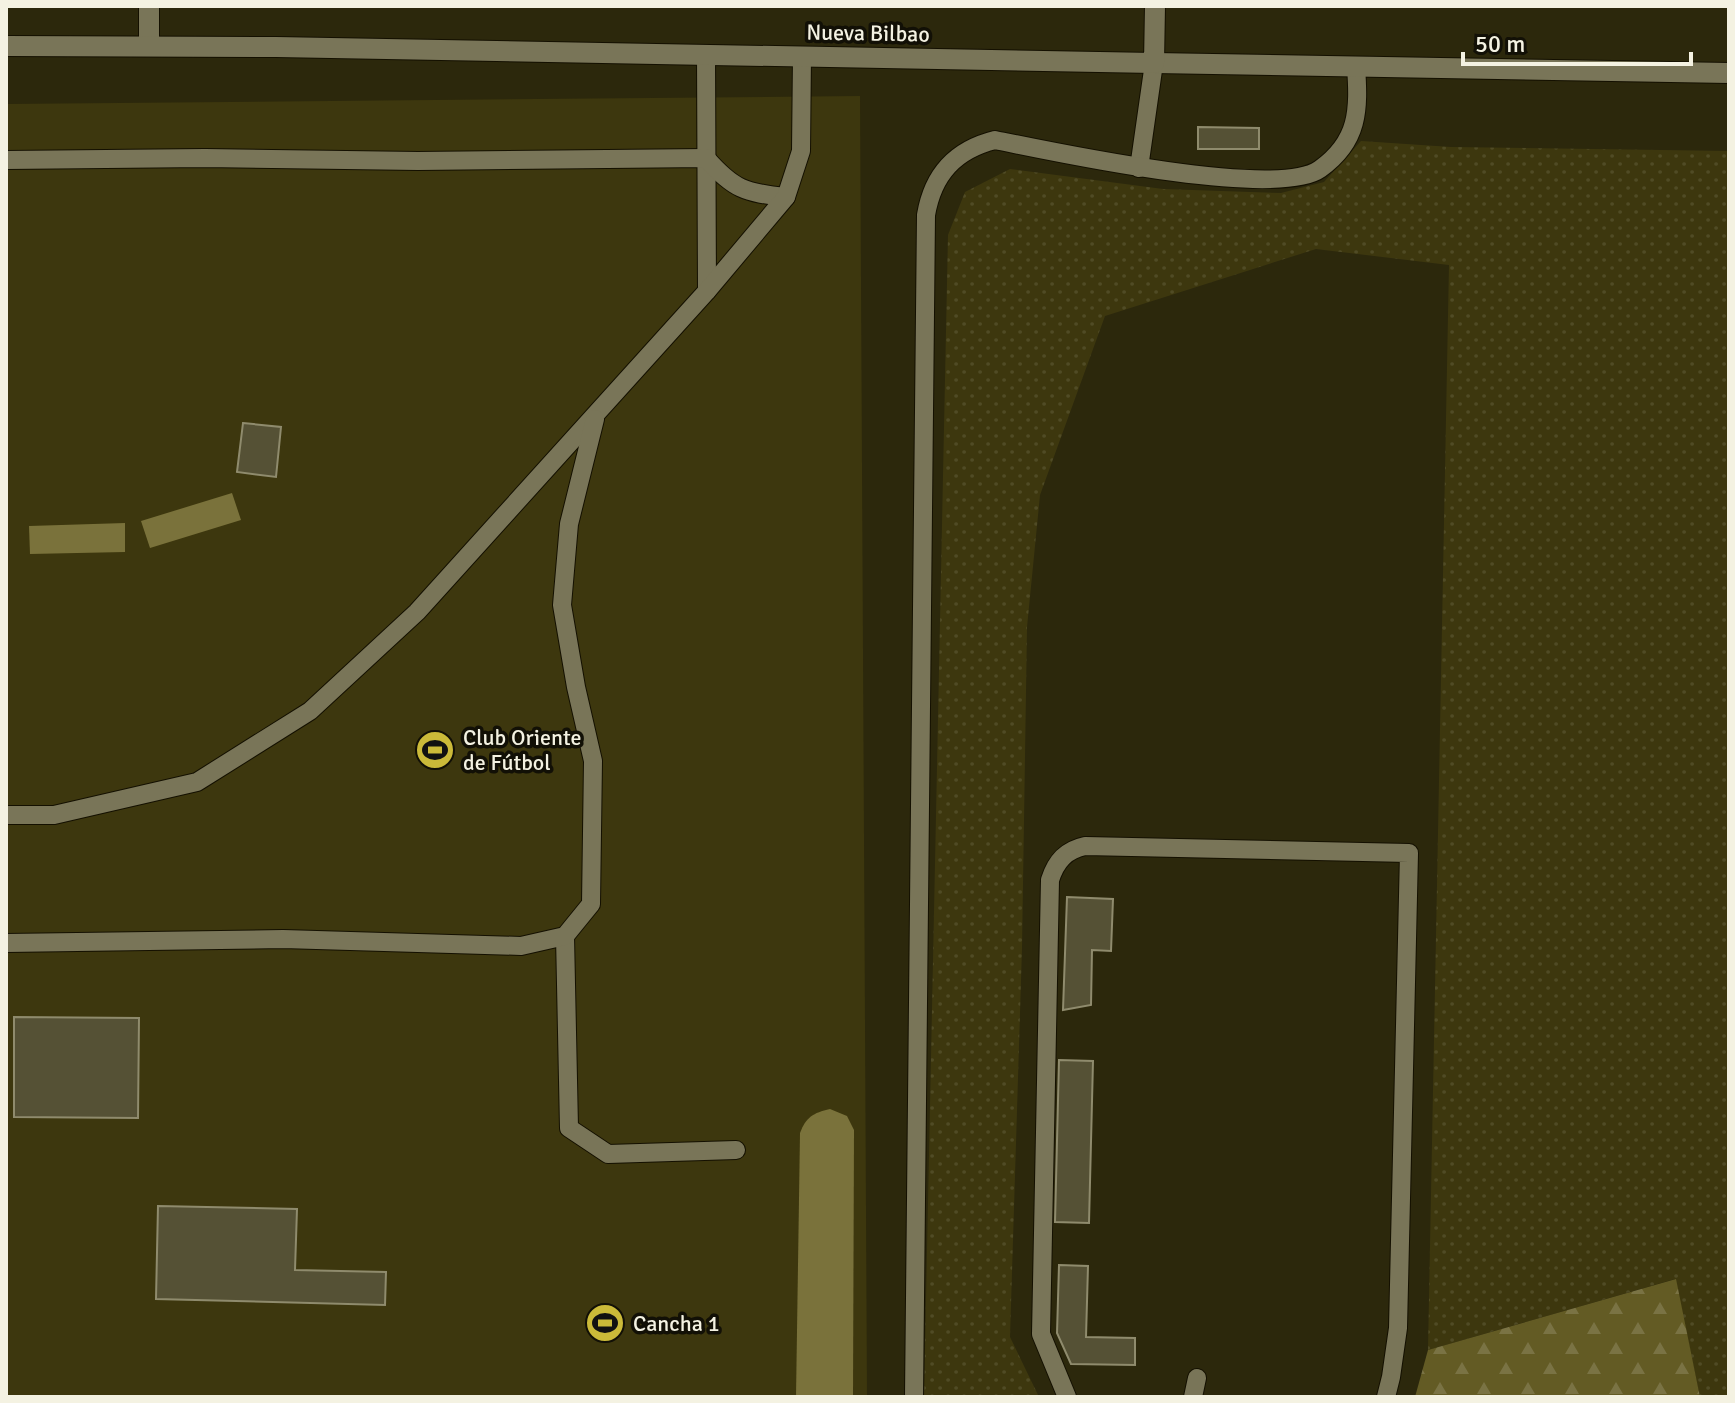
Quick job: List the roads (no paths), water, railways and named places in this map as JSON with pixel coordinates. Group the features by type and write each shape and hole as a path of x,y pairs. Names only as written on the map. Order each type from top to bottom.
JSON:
{"street":[{"path":"149,6 149,46"},
{"path":"1154,63 1155,6"},
{"name":"Nueva Bilbao","path":"6,46 706,54 1729,73"}],"lane":[{"path":"706,54 707,291"},
{"path":"6,815 54,815 197,782 310,711 417,612 595,417 786,197 801,151 802,56"},
{"path":"1139,168 1154,63"},
{"path":"914,1397 925,247 929,197 936,180 953,159 977,145 995,140 1139,168 1271,179 1318,171 1337,154 1353,133 1358,98 1356,66"},
{"path":"6,160 706,158 725,180 753,194 786,197"},
{"path":"6,943 283,939 521,946 565,936 591,904 593,761 562,605 569,524 595,417"},
{"path":"1067,1397 1041,1334 1050,880 1059,860 1076,848 1085,846 1409,853 1398,1328 1386,1397"},
{"path":"565,936 569,1128 608,1154 736,1150"},
{"path":"1193,1397 1197,1378"}],"place":[{"name":"Club Oriente de Fútbol","path":"435,750"},
{"name":"Cancha 1","path":"605,1323"}]}
